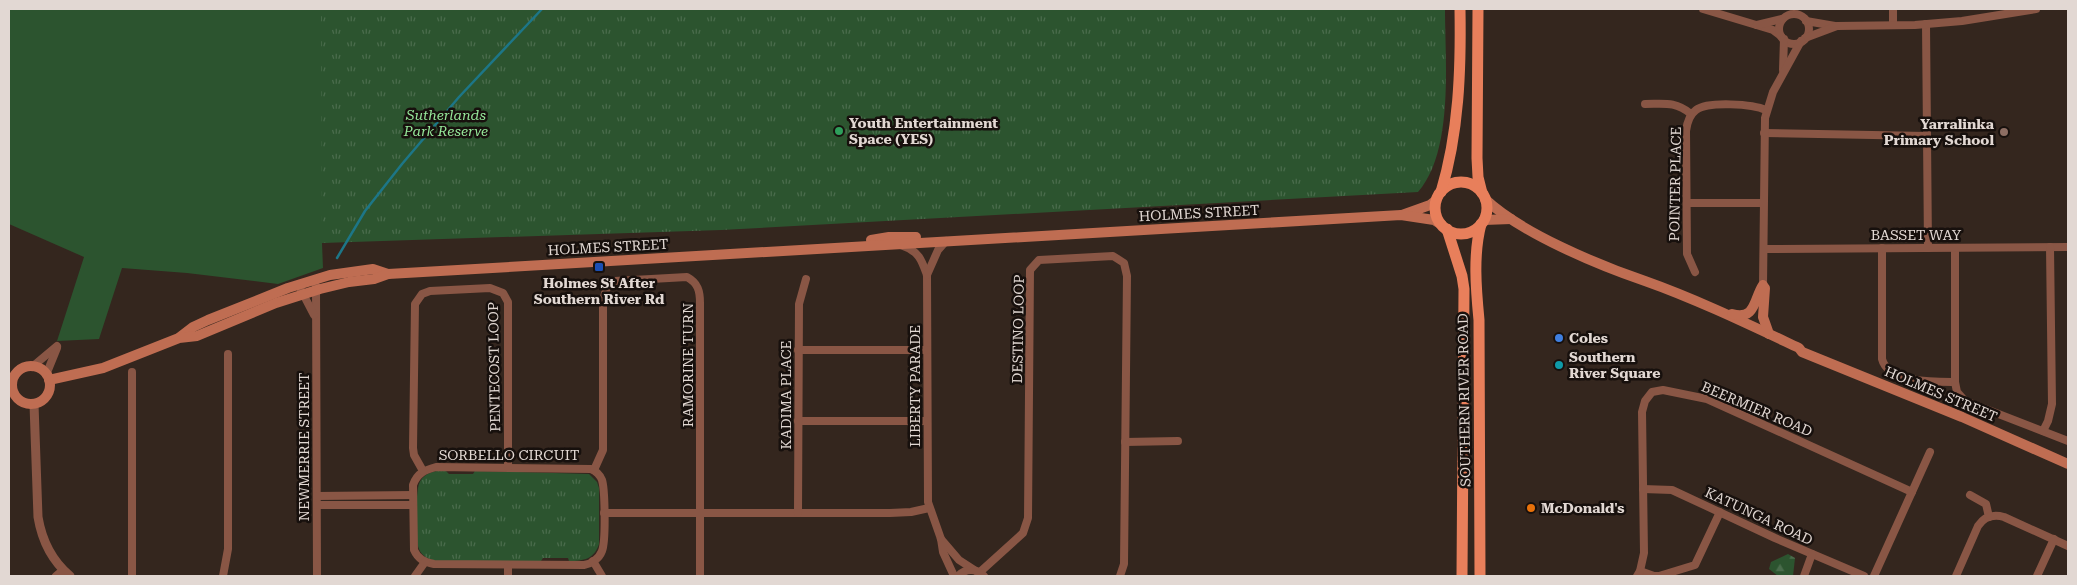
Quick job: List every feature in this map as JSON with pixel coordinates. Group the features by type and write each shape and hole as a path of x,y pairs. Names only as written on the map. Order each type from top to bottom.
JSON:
{"main road":[{"path":"1460,9 1459,97 1454,128 1435,209 1444,227 1453,232 1465,233 1477,228 1482,222 1487,208 1478,178 1477,158 1478,9"},
{"path":"1439,196 1450,184 1462,182 1473,185 1484,196"},
{"name":"HOLMES STREET","path":"1401,215 1430,205 1439,196"},
{"name":"HOLMES STREET","path":"1484,196 1512,219 1569,249 1634,279 1666,290 1769,334 1802,352 1962,417 2068,464"},
{"name":"HOLMES STREET","path":"48,377 103,368 179,338 197,336 316,285 374,279 388,274 1401,215 1434,220 1444,227"},
{"name":"HOLMES STREET","path":"1482,222 1488,218 1512,219"},
{"name":"SOUTHERN RIVER ROAD","path":"1480,576 1479,320 1476,298 1478,248 1482,222"},
{"name":"SOUTHERN RIVER ROAD","path":"1444,227 1462,276 1464,289 1462,576"},
{"name":"HOLMES STREET","path":"830,247 889,238 970,234 999,237"},
{"name":"HOLMES STREET","path":"1634,279 1758,336 1802,352"},
{"path":"1666,290 1684,292 1723,310 1743,315 1755,306 1763,285"},
{"path":"1763,285 1765,296 1763,317 1769,334"},
{"path":"32,366 42,371 48,377 50,385 46,396 34,404 22,402 12,396 13,378 21,369 32,366"}],"street":[{"path":"1703,9 1773,30 1782,38 1792,43 1837,26"},
{"path":"1763,285 1764,134 1766,110 1783,72 1808,30 1800,9"},
{"path":"1893,9 1893,25"},
{"path":"1755,25 1794,14 1805,19 1837,26 1893,25 1962,21 2036,9"},
{"path":"1783,72 1782,38 1779,27 1785,15"},
{"path":"1926,24 1928,248"},
{"path":"1644,104 1671,104 1680,106 1691,114"},
{"name":"POINTER PLACE","path":"1695,272 1687,254 1686,131 1691,114 1696,109 1706,105 1751,106 1766,110"},
{"path":"1764,134 1927,136"},
{"path":"1687,203 1763,203"},
{"path":"927,275 938,250 946,241"},
{"name":"LIBERTY PARADE","path":"899,245 913,249 918,253 927,275 929,508 943,552 954,576"},
{"path":"2043,430 2048,421 2052,404 2050,247"},
{"name":"BASSET WAY","path":"1764,249 2068,247"},
{"path":"1882,248 1882,354 1884,364 1890,370 1918,381 1955,382"},
{"path":"1955,248 1955,382 1957,392 1965,401 2068,441"},
{"name":"DESTINO LOOP","path":"980,573 1023,533 1028,518 1030,270 1039,260 1113,256 1124,263 1127,276 1124,564 1120,576"},
{"name":"RAMORINE TURN","path":"594,470 603,450 603,302 605,291 615,281 687,277 699,287 700,303 700,576"},
{"name":"KADIMA PLACE","path":"798,513 799,304 806,279"},
{"name":"NEWMERRIE STREET","path":"316,285 317,576"},
{"name":"PENTECOST LOOP","path":"423,471 414,455 413,448 414,304 422,294 430,291 490,288 503,293 508,302 508,467"},
{"name":"NEWMERRIE STREET","path":"301,290 315,317"},
{"path":"32,366 57,346 48,377"},
{"path":"798,350 927,350"},
{"path":"224,576 228,549 228,354"},
{"path":"132,372 132,576"},
{"name":"BEERMIER ROAD","path":"1639,573 1644,553 1642,412 1645,401 1652,392 1663,390 1707,399 1912,492"},
{"path":"34,404 38,516 41,534 59,573 70,576"},
{"path":"798,421 928,421"},
{"path":"1125,442 1178,441"},
{"path":"1874,576 1930,452"},
{"name":"SORBELLO CIRCUIT","path":"425,562 419,558 414,550 413,495 415,480 423,471 436,467 588,468 594,470 602,482 604,513 602,549 594,561"},
{"name":"KATUNGA ROAD","path":"1642,489 1672,490 1864,576"},
{"path":"317,496 413,495"},
{"path":"1970,495 1986,504 1989,517"},
{"path":"317,505 414,505"},
{"path":"604,513 908,513 929,508"},
{"path":"1639,573 1659,576 1695,565 1720,512"},
{"path":"1956,576 1978,526 1982,520 1989,517 1997,515 2004,517 2068,546"},
{"name":"LIBERTY PARADE","path":"940,539 960,560 980,573"},
{"path":"2037,576 2054,539"},
{"path":"1804,576 1812,554"},
{"path":"415,576 425,562 434,564 584,566 594,561 602,576"},
{"path":"508,565 508,576"},
{"path":"958,576 965,571 980,573"}],"green space":[{"path":"9,9 559,9 341,241 322,243 323,268 278,284 187,273 122,268 99,339 57,341 84,257 9,224"},
{"name":"Sutherlands Park Reserve","path":"321,9 1445,9 1445,105 1437,153 1429,174 1418,192 721,230 322,243"},
{"path":"446,471 449,474 473,474 475,471 589,474 597,482 599,488 599,544 597,549 588,558 574,561 569,561 568,558 543,558 541,561 435,561 428,558 420,551 417,543 417,494 422,478 427,474"},
{"path":"1788,554 1795,558 1793,576 1778,576 1769,569 1771,562"}],"waterway":[{"path":"337,258 365,211 402,164 459,97 542,9"}],"place":[{"name":"Youth Entertainment Space (YES)","path":"839,131"},
{"name":"Yarralinka Primary School","path":"2004,132"},
{"name":"Holmes St After Southern River Rd","path":"599,267"},
{"name":"Coles","path":"1559,338"},
{"name":"Southern River Square","path":"1559,365"},
{"name":"McDonald's","path":"1531,508"}]}
